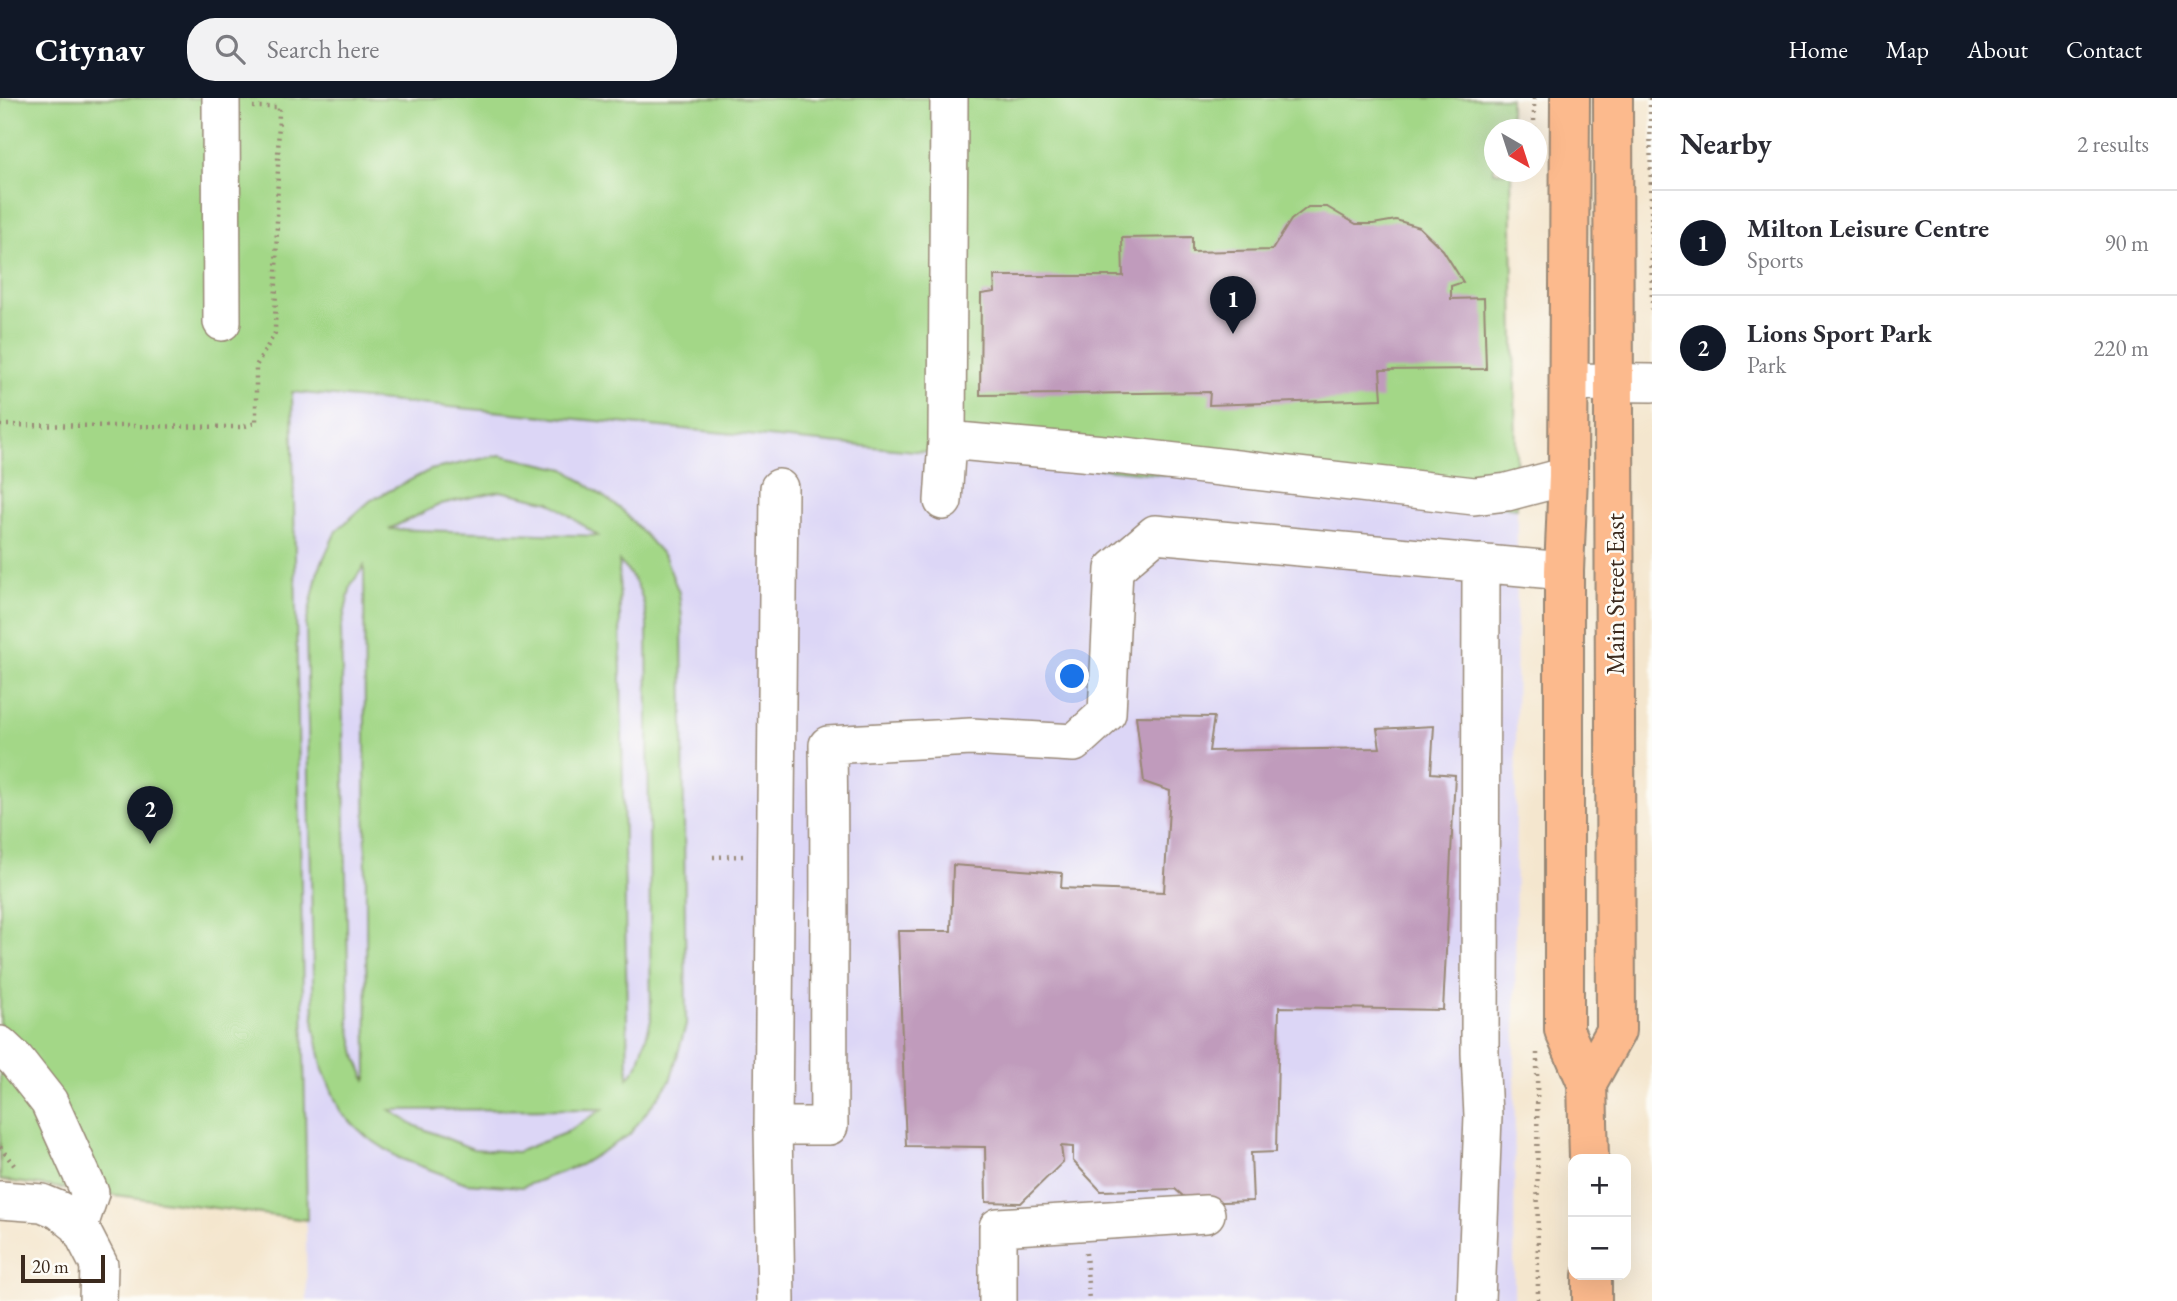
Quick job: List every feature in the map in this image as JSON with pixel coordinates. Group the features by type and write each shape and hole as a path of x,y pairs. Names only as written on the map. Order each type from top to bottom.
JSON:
{"main road":[{"name":"Main Street East","path":"1570,98 1568,476 1564,571 1564,1030 1587,1083 1589,1154"},
{"name":"Main Street East","path":"1587,1083 1616,1031 1613,98"},
{"path":"1591,1280 1592,1301"}],"street":[{"path":"221,98 222,322"},
{"path":"943,501 947,440 949,98"},
{"path":"1569,382 1652,383"},
{"path":"947,440 1115,455 1474,496 1507,492 1568,476"},
{"path":"776,1301 773,1126 779,488"},
{"path":"773,1126 829,1126 828,745 971,737 1074,743 1107,713 1114,569 1155,534 1564,571"},
{"path":"1476,1301 1483,1116 1480,1053 1481,563"},
{"path":"776,972 828,976"},
{"path":"0,1045 16,1060 48,1102 90,1193 79,1226"},
{"path":"0,1200 42,1203 59,1210 79,1226 99,1265 98,1301"},
{"path":"998,1301 998,1227 1206,1214"}],"path":[{"path":"1534,98 1534,119"},
{"path":"1650,98 1652,310"},
{"path":"1085,1222 1089,1301"}],"shaded area":[{"path":"292,392 1517,508 1514,1301 307,1301"}],"green space":[{"path":"0,98 1510,98 1510,119 1484,119 1484,182 1511,182 1517,508 292,392 307,1220 0,1180"},
{"path":"500,455 565,469 622,510 665,557 679,593 682,618 686,1025 670,1081 629,1135 580,1165 522,1187 466,1183 399,1158 367,1137 341,1113 323,1070 314,1027 306,625 318,571 336,531 371,500 430,470","holes":["500,491 550,502 598,536 389,529 441,504","619,561 639,589 647,623 651,1020 638,1065 628,1078","364,566 366,1080 357,1059 349,1022 341,629 351,585","603,1109 565,1133 517,1152 473,1149 416,1126 390,1110"]}],"building":[{"path":"1308,207 1327,207 1356,224 1396,220 1419,227 1443,250 1463,282 1451,286 1451,299 1484,298 1486,369 1380,370 1382,399 1209,405 1210,392 980,395 981,294 995,292 994,276 1123,276 1122,238 1192,237 1192,252 1272,250 1291,220"},
{"path":"1136,716 1214,717 1209,751 1380,748 1377,729 1434,726 1431,773 1455,775 1443,1010 1279,1007 1276,1152 1251,1153 1253,1201 1191,1203 1175,1189 1101,1191 1073,1161 1073,1147 1061,1146 1063,1162 1021,1203 986,1202 985,1147 906,1146 898,931 951,931 953,865 1062,873 1061,888 1164,892 1170,791 1144,782"}],"place":[{"name":"Milton Leisure Centre","path":"1233,334"},
{"name":"Lions Sport Park","path":"150,844"}]}
